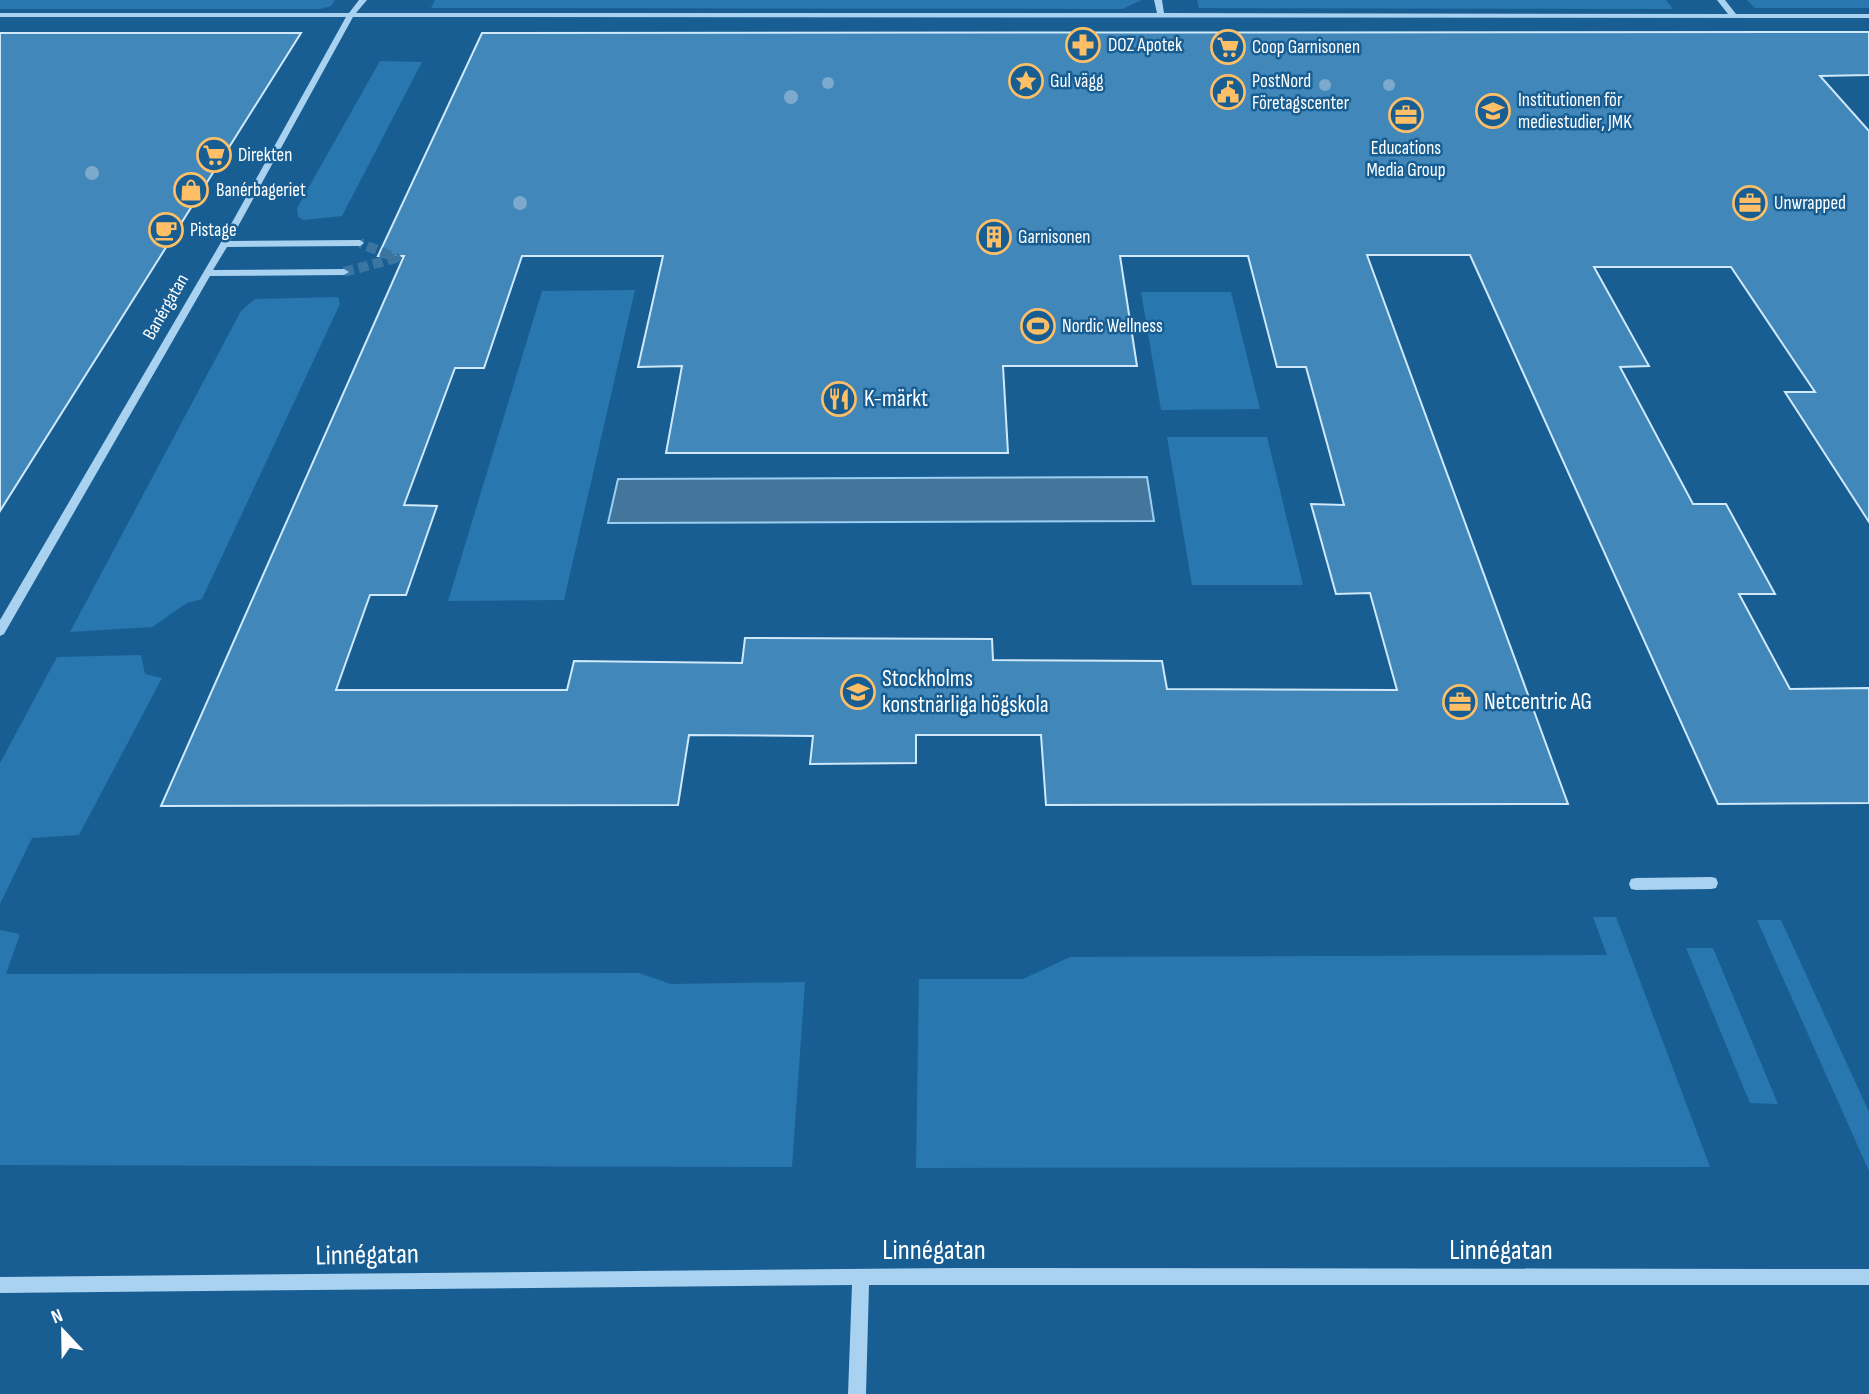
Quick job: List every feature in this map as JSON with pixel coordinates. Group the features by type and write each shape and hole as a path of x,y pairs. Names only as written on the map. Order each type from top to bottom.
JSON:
{"street":[{"name":"Banérgatan","path":"0,631 224,244 351,15 363,0"},
{"path":"1158,0 1161,14"},
{"path":"1721,0 1734,16"},
{"path":"0,15 1869,16"},
{"path":"224,244 360,243"},
{"path":"206,272 344,271"},
{"path":"1636,884 1711,883"},
{"path":"857,1394 861,1277"},
{"name":"Linnégatan","path":"0,1285 861,1277 1869,1277"}],"shaded area":[{"path":"0,0 335,0 331,6 320,9 0,9"},
{"path":"435,0 1142,0 1122,9 431,8"},
{"path":"1197,0 1666,0 1673,9 1199,8"},
{"path":"1747,0 1869,0 1869,8 1755,8"},
{"path":"380,61 422,62 342,216 304,220 298,217 297,208"},
{"path":"635,290 564,600 448,601 542,291"},
{"path":"1141,292 1231,292 1260,409 1161,410"},
{"path":"338,297 340,304 202,599 187,603 152,627 70,632 241,311 255,299"},
{"path":"1167,437 1267,437 1303,585 1192,585"},
{"path":"1147,477 1154,521 608,523 618,479"},
{"path":"141,655 145,674 162,678 79,835 32,838 0,904 0,763 57,657"},
{"path":"1593,917 1616,917 1710,1167 916,1168 919,979 1023,979 1070,957 1607,955"},
{"path":"1757,920 1781,920 1869,1112 1869,1171"},
{"path":"0,930 20,934 6,974 639,973 671,984 805,982 792,1167 0,1165"},
{"path":"1686,948 1713,948 1778,1104 1750,1103"}],"building":[{"path":"1869,32 1869,75 1820,76 1869,131 1869,522 1785,392 1815,392 1731,267 1594,267 1649,366 1620,367 1693,504 1726,504 1775,594 1739,594 1790,689 1869,688 1869,803 1718,804 1470,255 1367,255 1568,804 1046,805 1041,735 916,735 916,763 810,764 813,736 689,735 678,805 161,806 404,256 378,256 482,33","holes":["522,256 663,256 638,367 682,366 666,453 1008,453 1003,366 1137,366 1120,256 1248,256 1277,367 1306,367 1344,505 1311,504 1336,594 1370,593 1397,690 1167,689 1162,661 993,660 992,639 745,638 742,663 574,661 567,690 336,690 370,595 406,595 437,506 404,505 455,368 484,368"]},
{"path":"0,33 301,33 0,511"}],"tunnel":[{"path":"344,272 396,258 360,243"}],"place":[{"name":"DOZ Apotek","path":"1083,45"},
{"name":"Coop Garnisonen","path":"1228,47"},
{"name":"Gul vägg","path":"1026,81"},
{"name":"PostNord Företagscenter","path":"1228,92"},
{"name":"Institutionen för mediestudier, JMK","path":"1493,111"},
{"name":"Educations Media Group","path":"1406,115"},
{"name":"Direkten","path":"214,155"},
{"name":"Banérbageriet","path":"191,190"},
{"name":"Unwrapped","path":"1750,203"},
{"name":"Pistage","path":"166,230"},
{"name":"Garnisonen","path":"994,237"},
{"name":"Nordic Wellness","path":"1038,326"},
{"name":"K-märkt","path":"839,399"},
{"name":"Stockholms konstnärliga högskola","path":"858,692"},
{"name":"Netcentric AG","path":"1460,702"}]}
